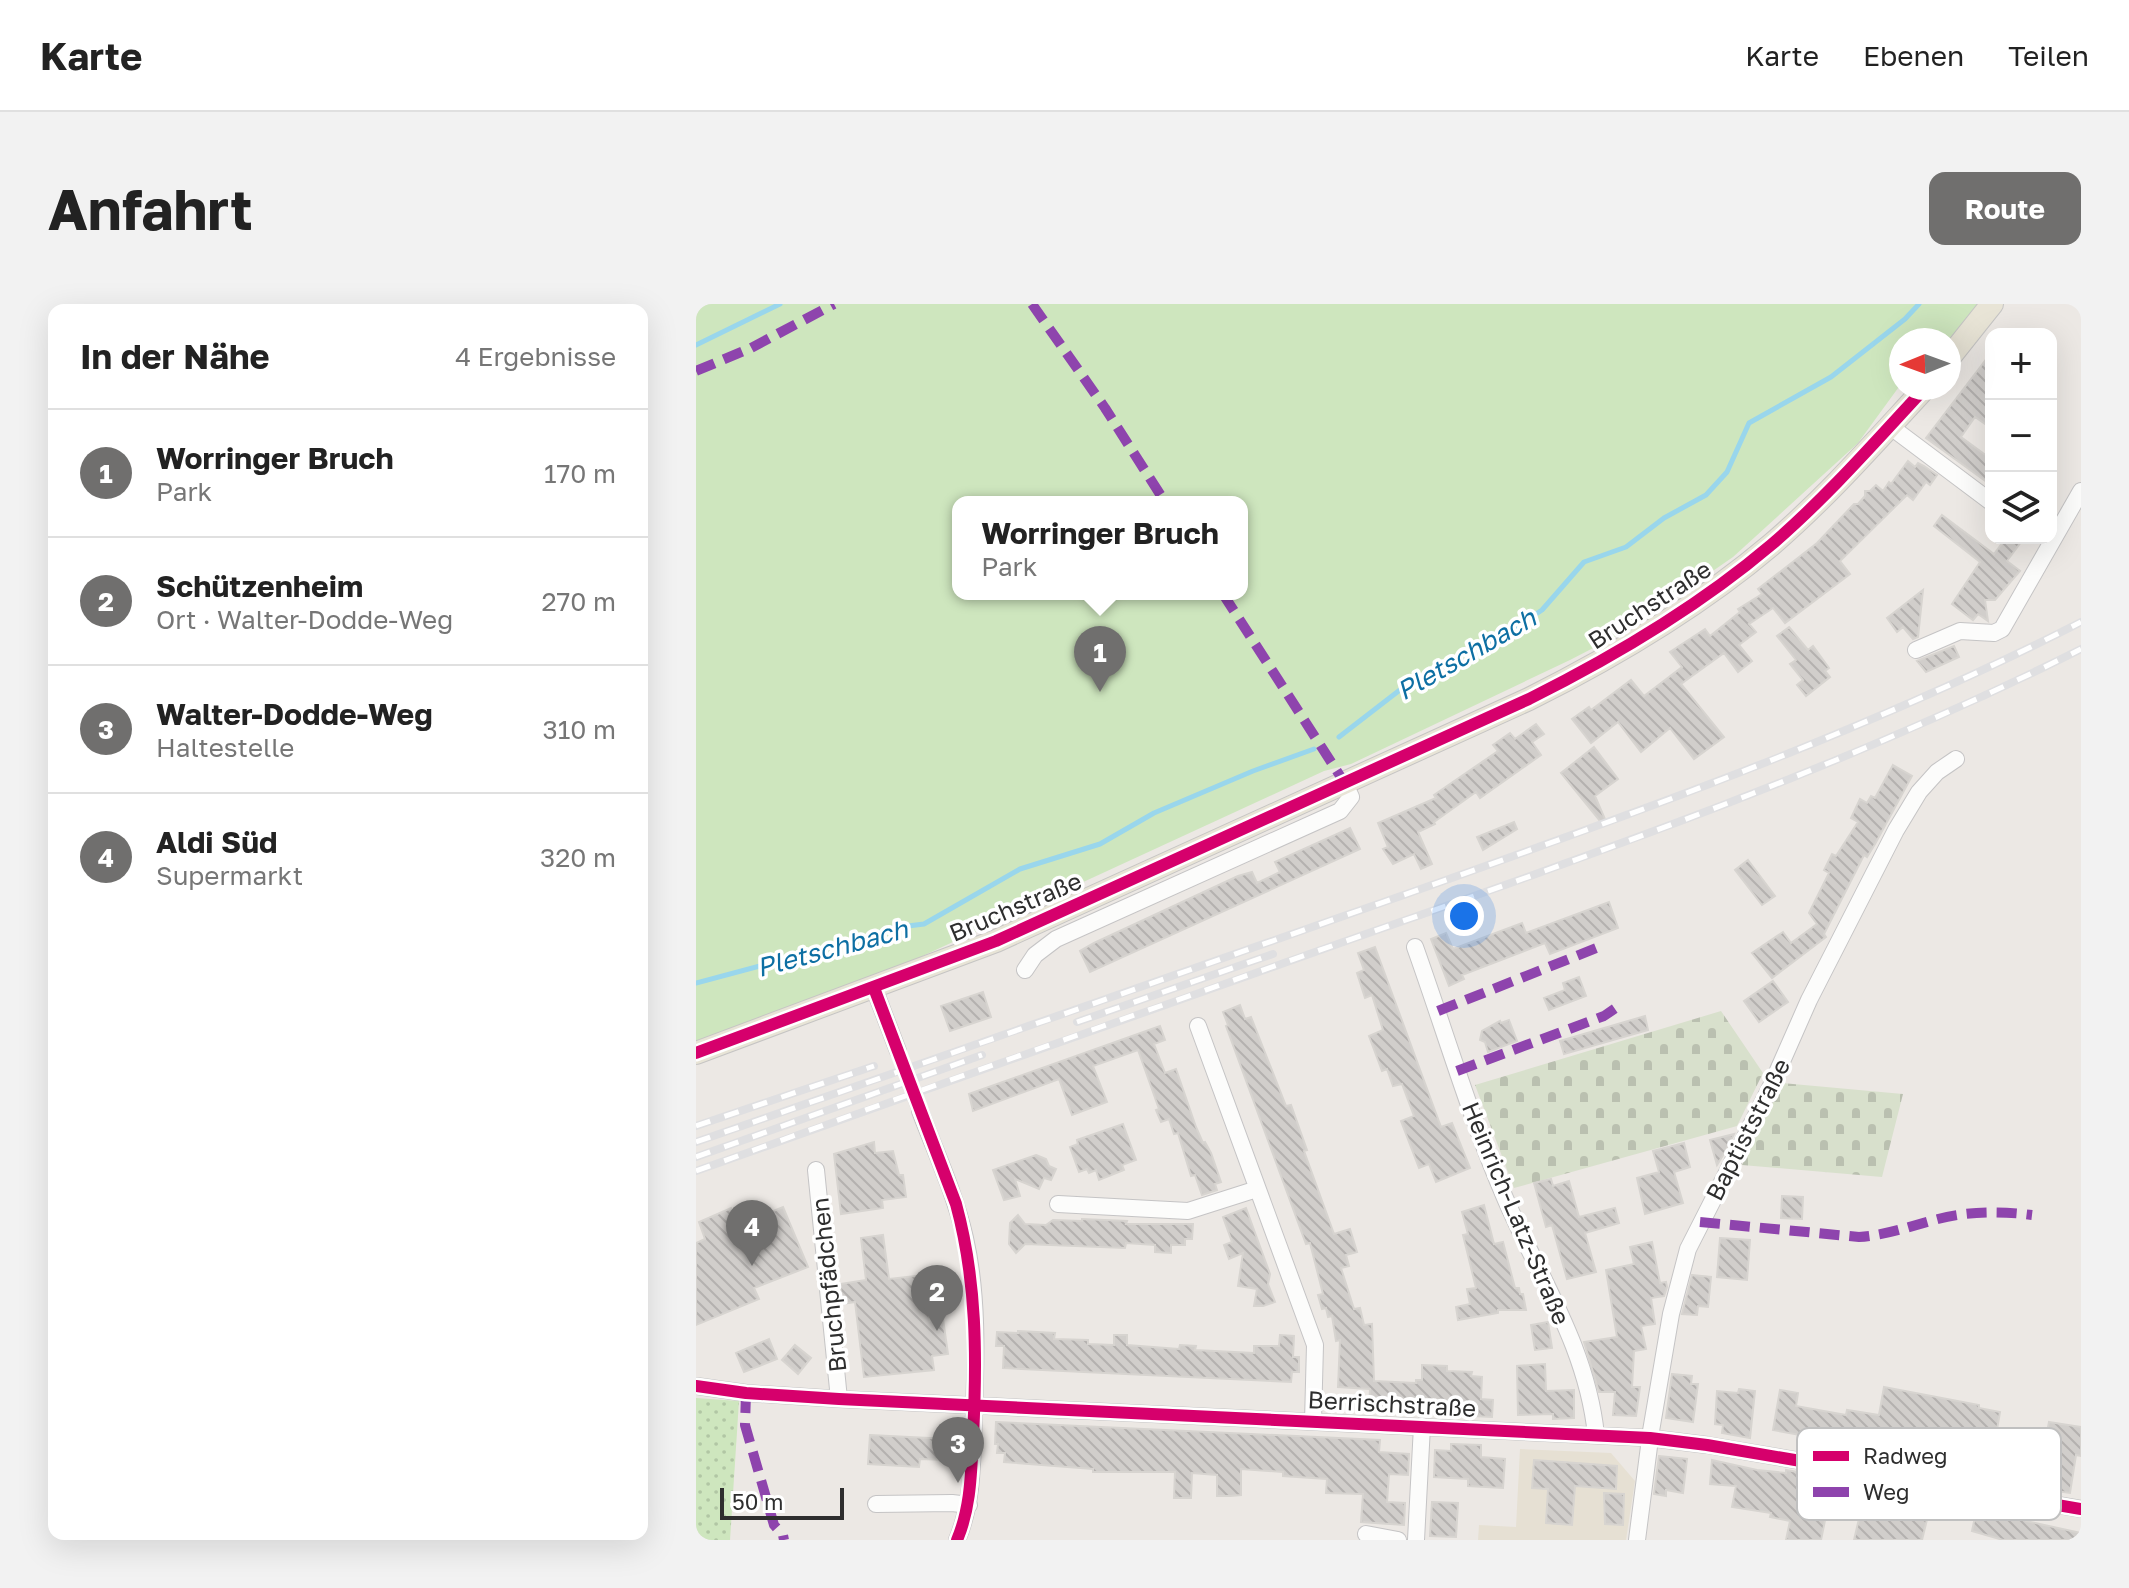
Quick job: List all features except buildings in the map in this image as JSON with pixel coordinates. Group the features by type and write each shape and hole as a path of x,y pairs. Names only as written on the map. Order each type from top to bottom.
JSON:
{"main road":[{"path":"1961,343 1992,304"},
{"name":"Bruchstraße","path":"696,1053 996,941 1589,669 1730,578 1771,545 1809,511 1915,400"}],"street":[{"path":"1891,427 1985,498"},
{"path":"2057,525 2081,491"},
{"path":"1916,650 1960,631 1994,633 2002,629 2044,544"},
{"name":"Baptiststraße","path":"1637,1540 1671,1314 1688,1249 1896,830 1919,792 1937,772 1956,759"},
{"name":"Bruchstraße","path":"1025,970 1035,955 1056,939 1340,811 1351,797 1344,782"},
{"name":"Heinrich-Latz-Straße","path":"1415,947 1493,1168 1570,1335 1593,1412 1596,1435"},
{"path":"874,988 898,1051"},
{"path":"1198,1026 1315,1345 1313,1421"},
{"path":"920,1111 956,1204 966,1239 972,1281 976,1346 969,1505 957,1540"},
{"name":"Bruchpfädchen","path":"816,1170 839,1399"},
{"path":"1058,1204 1188,1211 1257,1189"},
{"name":"Berrischstraße","path":"696,1386 746,1393 839,1399 1650,1438 1797,1460"},
{"name":"Berrischstraße","path":"1416,1540 1422,1426"},
{"path":"876,1504 969,1505"},
{"name":"Berrischstraße","path":"2061,1506 2081,1509"},
{"path":"1366,1534 1398,1540"}],"shaded area":[{"path":"1520,1449 1611,1453 1635,1481 1626,1540 1478,1540 1479,1525 1516,1527"}],"green space":[{"path":"696,304 1978,304 1959,328 1889,328 1889,400 1858,443 1733,557 1626,631 1351,764 1324,771 864,983 696,1041"},
{"path":"1721,1011 1763,1073 1737,1126 1514,1188 1475,1085"},
{"path":"1782,1083 1903,1094 1882,1177 1742,1165"},
{"path":"696,1398 739,1401 730,1540 696,1540"}],"waterway":[{"path":"696,345 780,304"},
{"name":"Pletschbach","path":"1339,737 1405,686 1467,660 1542,610 1584,562 1626,547 1664,518 1706,495 1727,472 1749,423 1831,377 1905,319 1919,304"},
{"name":"Pletschbach","path":"696,983 892,928 924,924 1020,869 1100,844 1154,813 1314,749"}],"tunnel":[{"path":"898,1051 920,1111"}],"railway":[{"path":"696,1142 1398,897 1744,771 1915,701 2081,622"},
{"path":"696,1171 1636,838 1906,731 2081,649"},
{"path":"1077,1022 1273,954"},
{"path":"696,1157 982,1055"},
{"path":"696,1126 874,1066"}],"marked path":[{"path":"696,371 751,348 834,304"},
{"path":"1032,304 1105,408 1161,496"},
{"path":"1227,600 1344,782"},
{"path":"1438,1011 1604,945"},
{"path":"1457,1071 1604,1016 1620,1005"},
{"path":"1700,1222 1859,1237 1961,1214 1997,1212 2032,1215"},
{"path":"746,1393 745,1425 774,1525 784,1540"}],"cycle path":[{"path":"696,1053 996,941 1529,699 1593,666 1685,610 1771,545 1831,488 1914,400"},
{"path":"874,988 956,1204 968,1262 975,1349 972,1464 970,1490 957,1540"},
{"path":"696,1386 746,1393 839,1399 1650,1438 1797,1460"},
{"path":"2061,1506 2081,1509"}],"place":[{"name":"Worringer Bruch","path":"1100,692"},
{"name":"Aldi Süd","path":"752,1266"},
{"name":"Schützenheim","path":"937,1331"},
{"name":"Walter-Dodde-Weg","path":"958,1483"}]}
